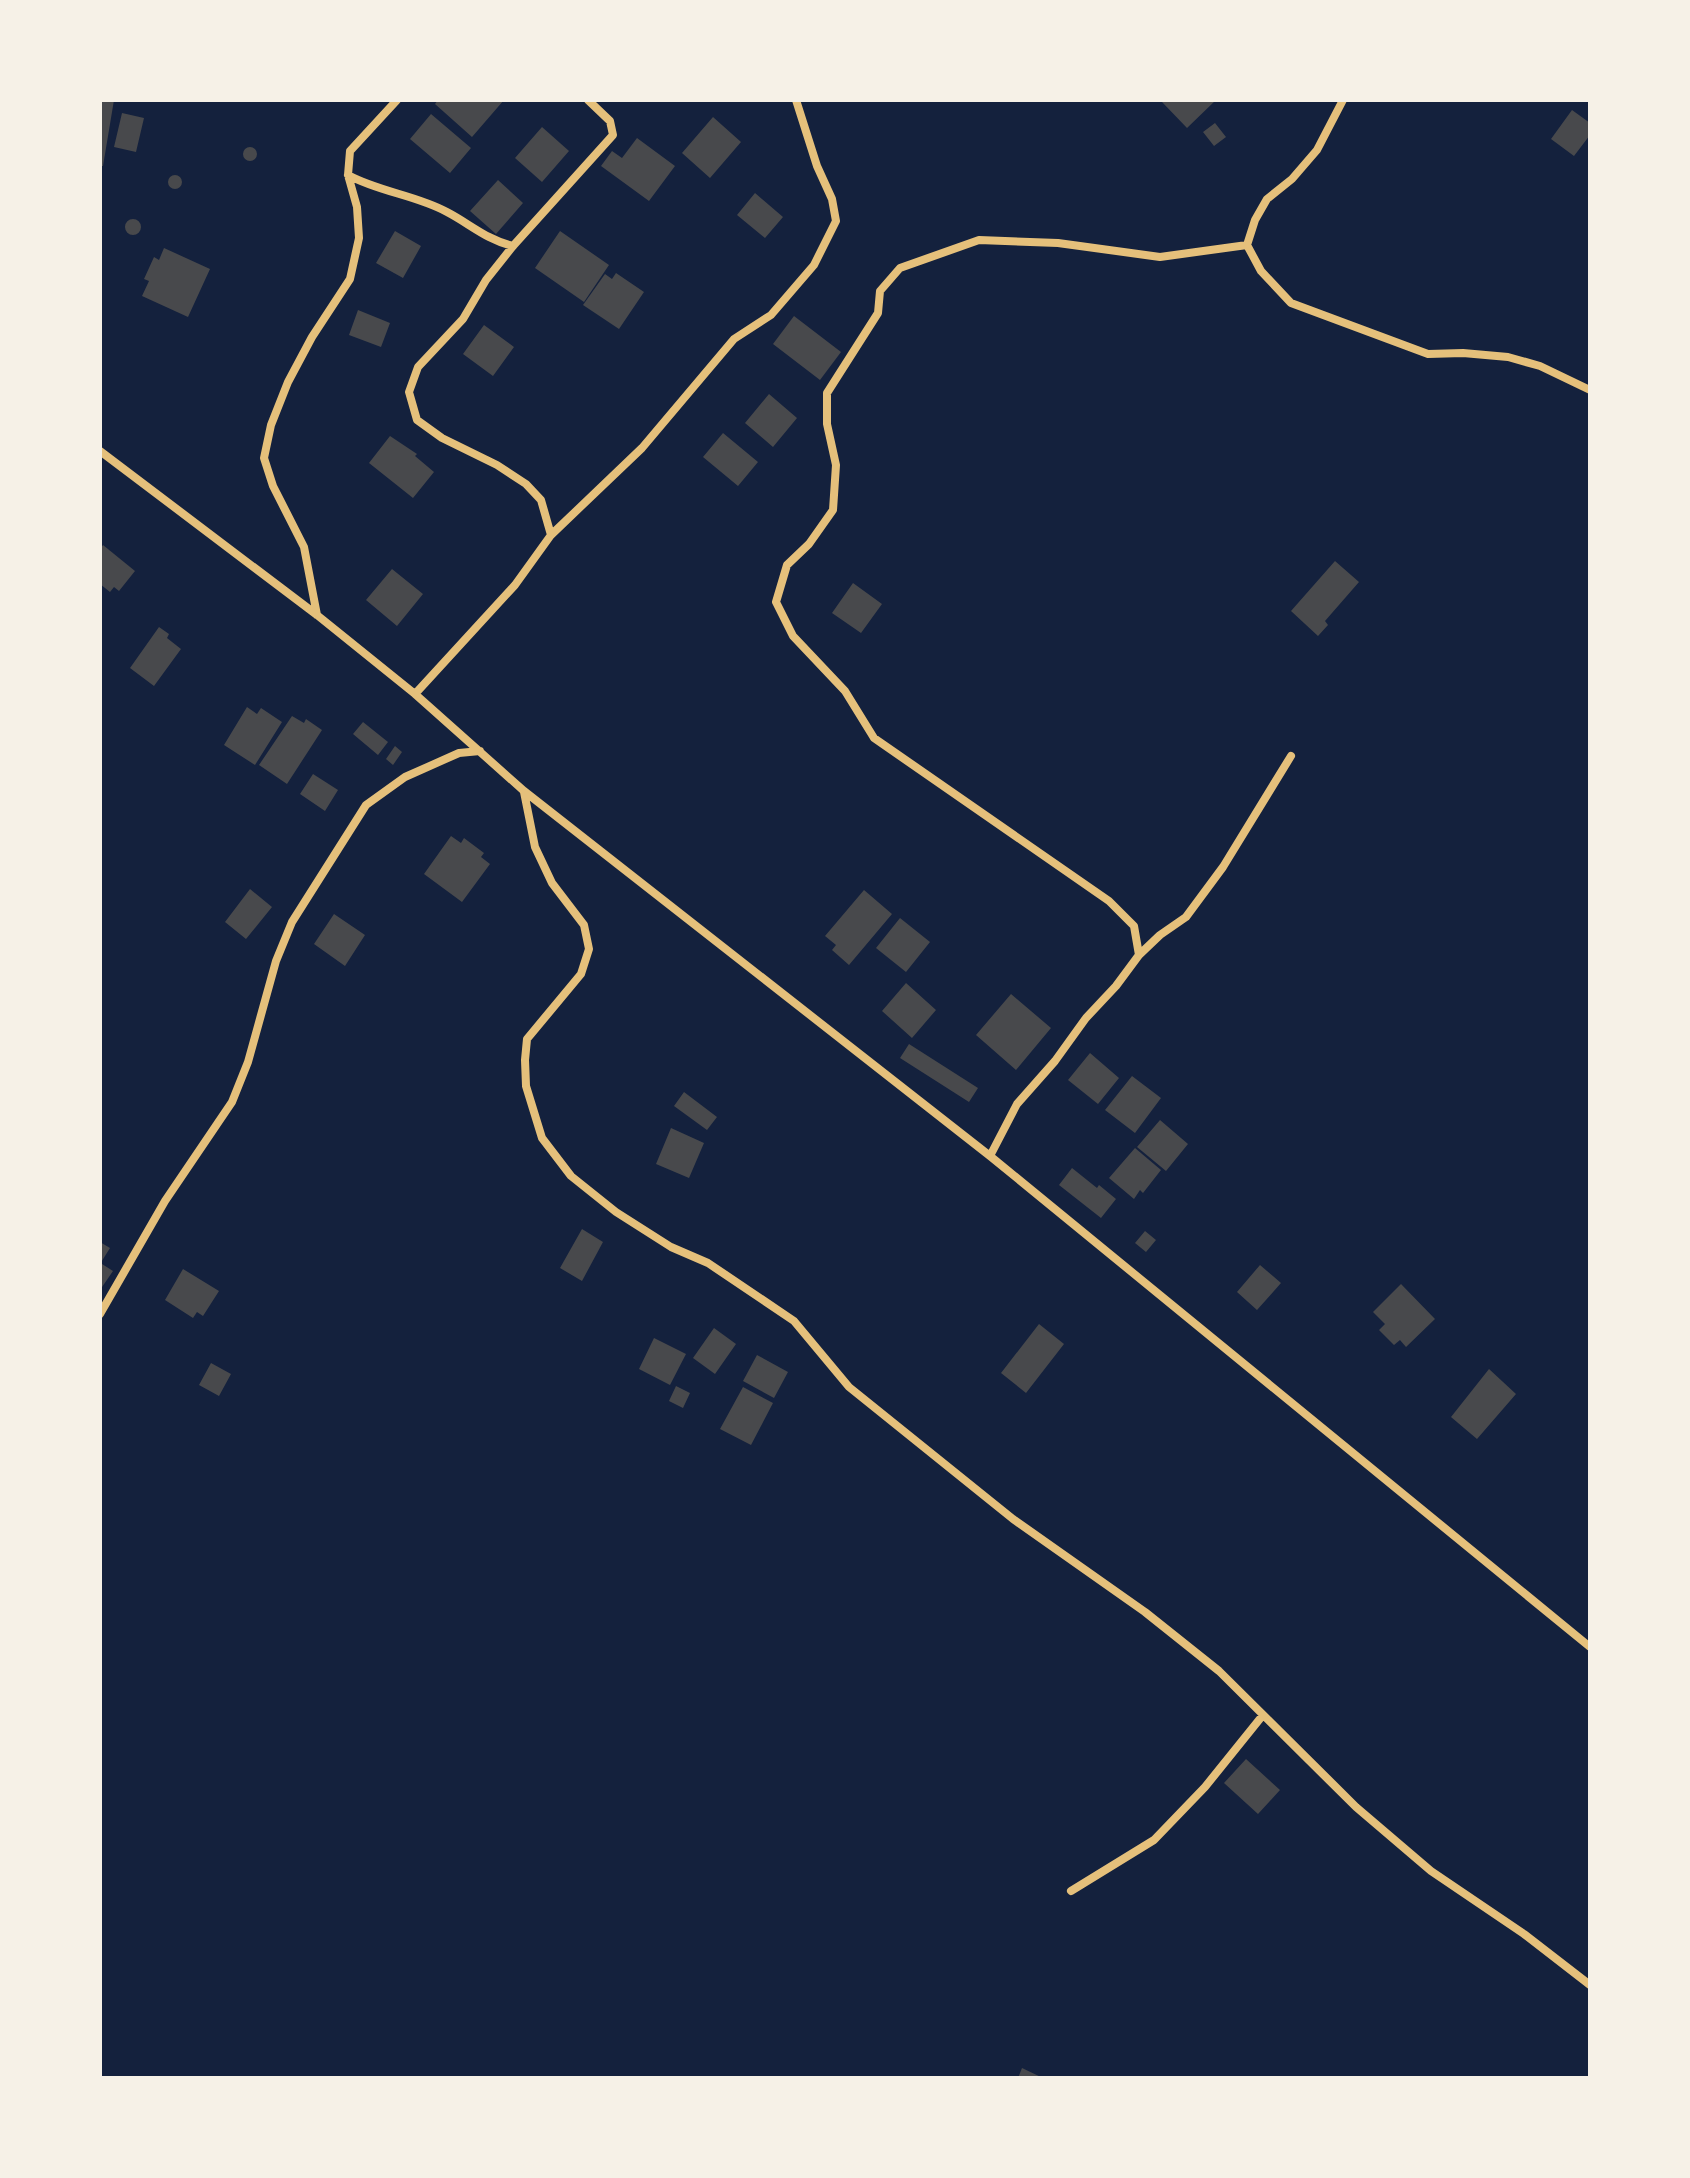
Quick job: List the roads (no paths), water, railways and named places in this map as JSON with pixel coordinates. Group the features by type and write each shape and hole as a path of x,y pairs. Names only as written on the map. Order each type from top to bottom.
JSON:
{"street":[{"path":"317,615 304,547 273,486 264,458 271,425 288,382 312,337 350,279 359,238 357,207 348,175 350,151 397,100"},
{"path":"551,535 541,500 526,484 497,465 442,438 417,420 409,392 418,367 463,319 486,280 613,135 610,121 588,100"},
{"path":"415,694 515,585 551,535 642,448 734,339 771,315 814,265 836,221 832,199 811,152 796,100"},
{"path":"1343,100 1317,150 1292,179 1267,199 1255,220 1247,245 1261,271 1291,303 1428,354 1508,357 1540,366 1590,390"},
{"path":"348,175 366,185 447,212 497,243 513,246"},
{"path":"1139,955 1134,926 1109,901 874,738 845,691 793,636 776,602 787,565 809,544 833,510 836,465 827,424 827,393 878,313 880,291 900,268 979,240 1058,243 1160,257 1247,245"},
{"path":"100,451 317,615 415,694 524,791 990,1156 1590,1647"},
{"path":"100,1314 165,1201 232,1102 248,1062 276,961 292,922 366,805 405,777 459,753 480,751"},
{"path":"990,1156 1017,1104 1055,1061 1086,1018 1139,955 1186,917 1223,867 1291,756"},
{"path":"524,791 535,847 552,883 584,925 589,949 581,974 527,1039 525,1060 526,1086 542,1138 571,1176 616,1212 671,1247 708,1263 794,1321 849,1387 1013,1519 1145,1612 1219,1671 1356,1807 1431,1871 1524,1934 1590,1985"},
{"path":"1071,1891 1154,1840 1205,1787 1263,1715"}]}
